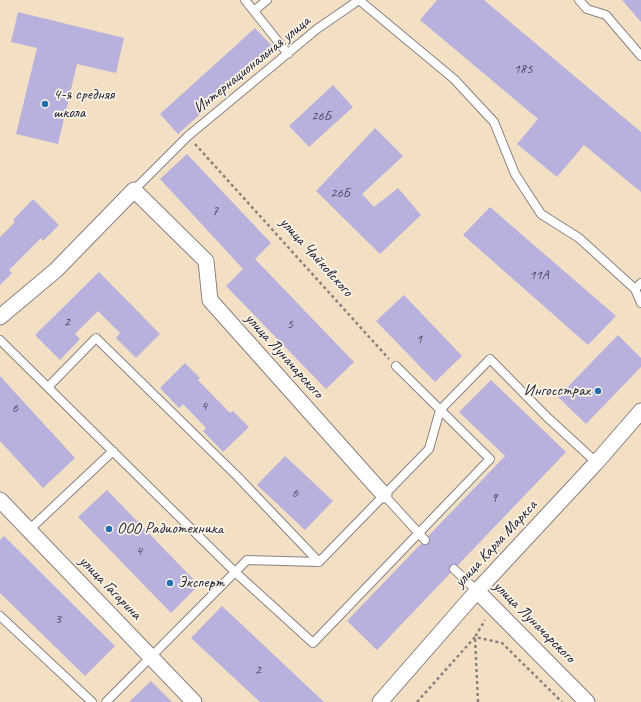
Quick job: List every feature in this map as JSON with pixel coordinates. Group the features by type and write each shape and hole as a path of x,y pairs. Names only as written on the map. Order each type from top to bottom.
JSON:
{"street":[{"path":"0,317 56,270 134,190"},
{"name":"улица Луначарского","path":"134,190 206,261 210,300 384,495"},
{"name":"улица Карла Маркса","path":"380,702 477,591 641,411"},
{"name":"улица Гагарина","path":"0,500 194,702"},
{"name":"улица Луначарского","path":"477,591 587,702"}],"lane":[{"path":"245,0 288,54"},
{"path":"254,11 267,0"},
{"name":"Интернациональная улица","path":"134,190 188,136 317,29 359,0 454,79 494,122 515,174 541,214 579,238 635,289 641,303"},
{"path":"579,0 587,9 606,15 641,56"},
{"path":"635,289 641,283"},
{"path":"48,387 96,338 237,476 319,562"},
{"path":"0,340 235,572 313,643 490,459 396,366"},
{"path":"106,702 247,560 319,562 429,449 440,410 490,359 548,418 596,462"},
{"path":"29,530 113,451"},
{"name":"улица Луначарского","path":"384,495 425,540"},
{"name":"улица Луначарского","path":"454,569 477,591"},
{"path":"0,616 92,702"}],"path":[{"name":"улица Чайковского","path":"188,136 396,366"},
{"path":"417,702 476,637 485,619"},
{"path":"476,637 478,702"},
{"path":"476,637 502,642 562,702"}],"building":[{"path":"437,0 484,0 641,132 641,192 584,145 557,177 517,144 538,119 420,20"},
{"path":"622,0 641,0 641,22"},
{"name":"4-я средняя школа","path":"18,12 124,38 116,73 77,64 58,144 16,134 37,48 11,42"},
{"path":"255,28 274,48 178,134 160,114"},
{"path":"333,85 353,107 309,147 289,126"},
{"path":"375,128 403,156 362,194 374,207 398,188 421,215 380,254 316,191"},
{"path":"187,154 271,243 255,259 354,362 326,389 226,286 243,269 160,179"},
{"path":"33,199 59,225 43,241 41,238 9,270 12,273 0,285 0,237 15,222 13,220"},
{"path":"490,207 616,316 588,345 463,235"},
{"path":"99,272 160,334 136,358 116,338 120,333 98,311 75,334 80,339 60,360 35,335"},
{"path":"404,295 462,356 435,382 376,321"},
{"path":"618,335 641,358 641,367 586,424 558,397"},
{"path":"185,363 200,378 198,380 230,413 233,411 249,427 223,452 203,431 206,428 183,404 179,408 160,388"},
{"path":"0,376 75,458 43,488 0,441"},
{"path":"491,380 566,452 377,650 347,621 505,456 459,412"},
{"path":"285,456 333,501 305,530 257,485"},
{"path":"107,490 199,585 171,613 78,517"},
{"path":"4,536 115,646 85,676 0,593 0,540"},
{"path":"222,606 324,702 260,702 191,638"},
{"path":"151,681 172,702 129,702"}],"place":[{"name":"4-я средняя школа","path":"45,104"},
{"name":"Ингосстрах","path":"598,391"},
{"name":"ООО Радиотехника","path":"109,529"},
{"name":"Эксперт","path":"170,583"}]}
